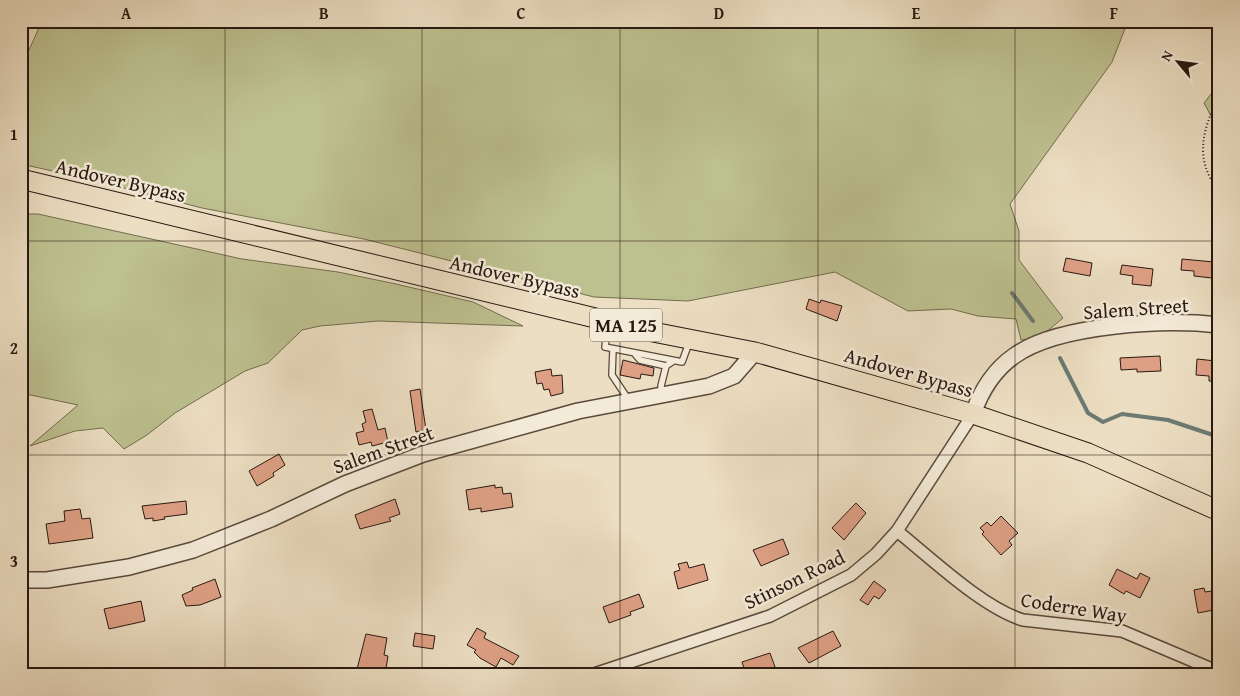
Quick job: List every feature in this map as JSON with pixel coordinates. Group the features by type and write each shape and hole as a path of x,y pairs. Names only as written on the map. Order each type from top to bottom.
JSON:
{"main road":[{"name":"Andover Bypass","path":"21,179 609,321 690,340 755,352 973,414 1088,453 1219,511"}],"street":[{"name":"Salem Street","path":"973,414 980,394 1002,366 1015,355 1039,344 1089,329 1181,322 1219,325"},
{"name":"Salem Street","path":"21,580 47,580 129,567 193,550 271,519 345,484 424,454 578,411 709,386 734,376 755,352"},
{"name":"Stinson Road","path":"590,675 770,616 851,575 876,554 898,531 973,414"},
{"name":"Coderre Way","path":"898,531 983,599 1009,616 1023,620 1122,631 1219,672"},
{"path":"1207,667 1219,661"}],"lane":[{"path":"609,321 604,347 635,354 643,352 666,358 672,362 682,362 690,340"},
{"path":"613,349 612,376 629,402"},
{"path":"635,354 640,360 666,366"},
{"path":"663,396 661,386 666,366 672,362"}],"path":[{"path":"1219,94 1202,140 1204,161 1211,182 1219,192"}],"green space":[{"path":"42,21 1128,21 1112,62 1010,204 1019,231 1019,260 1063,318 1039,338 1021,340 1016,319 978,316 951,309 908,311 835,272 688,301 594,297 364,239 202,208 21,164 21,68"},
{"path":"1219,84 1219,131 1204,103"},
{"path":"21,214 38,214 242,259 338,272 396,284 473,302 523,326 378,321 320,326 302,330 268,363 245,371 175,413 147,435 124,449 103,428 75,431 30,446 78,405 21,393"}],"building":[{"path":"1066,258 1092,263 1090,276 1063,271"},
{"path":"1182,259 1214,262 1212,278 1194,276 1194,271 1181,270"},
{"path":"1122,265 1153,269 1151,286 1132,284 1133,276 1120,274"},
{"path":"809,299 820,303 821,300 842,306 837,321 806,309"},
{"path":"1160,356 1161,371 1137,372 1137,369 1121,370 1120,358"},
{"path":"1197,359 1216,361 1215,366 1219,367 1219,382 1209,381 1209,376 1196,375"},
{"path":"623,360 654,368 653,376 641,374 640,379 620,375"},
{"path":"551,369 552,376 562,375 563,393 551,396 549,389 544,390 542,383 537,384 535,372"},
{"path":"420,389 426,430 416,432 410,391"},
{"path":"372,409 378,430 385,428 388,442 372,446 371,442 359,445 356,433 364,431 362,424 366,422 363,411"},
{"path":"279,454 285,465 273,473 274,476 257,486 249,471"},
{"path":"495,485 495,488 502,487 503,494 511,493 513,507 481,512 481,508 469,510 466,490"},
{"path":"395,499 400,514 389,518 391,521 360,529 355,515"},
{"path":"186,501 187,514 164,517 165,519 153,521 153,518 145,519 142,506"},
{"path":"856,503 866,513 844,540 832,528"},
{"path":"80,509 82,519 90,518 93,538 49,544 46,524 65,521 64,511"},
{"path":"1001,516 1018,533 1009,541 1012,545 1001,555 982,534 984,532 980,528 987,522 991,526"},
{"path":"783,539 789,554 761,566 753,550"},
{"path":"687,562 689,568 704,564 708,580 678,589 674,572 680,570 678,564"},
{"path":"1117,569 1137,579 1140,573 1150,578 1140,598 1126,591 1124,594 1109,585"},
{"path":"215,579 221,597 200,605 186,606 182,595 193,590 192,588"},
{"path":"874,581 886,590 879,599 874,596 868,605 860,600"},
{"path":"1204,588 1205,592 1219,590 1219,609 1198,613 1194,590"},
{"path":"639,594 644,607 630,612 631,615 609,623 603,607"},
{"path":"141,601 145,621 109,629 104,609"},
{"path":"477,628 486,633 484,638 519,656 513,665 501,658 496,667 480,658 474,652 476,650 467,645"},
{"path":"833,631 841,646 809,663 798,648"},
{"path":"415,633 435,636 433,649 413,646"},
{"path":"366,634 387,638 384,655 388,656 385,675 356,673"},
{"path":"770,653 775,667 746,675 742,662"}],"waterway":[{"path":"1012,293 1033,321"},
{"path":"1060,358 1088,413 1103,422 1122,414 1168,420 1219,437"}]}
